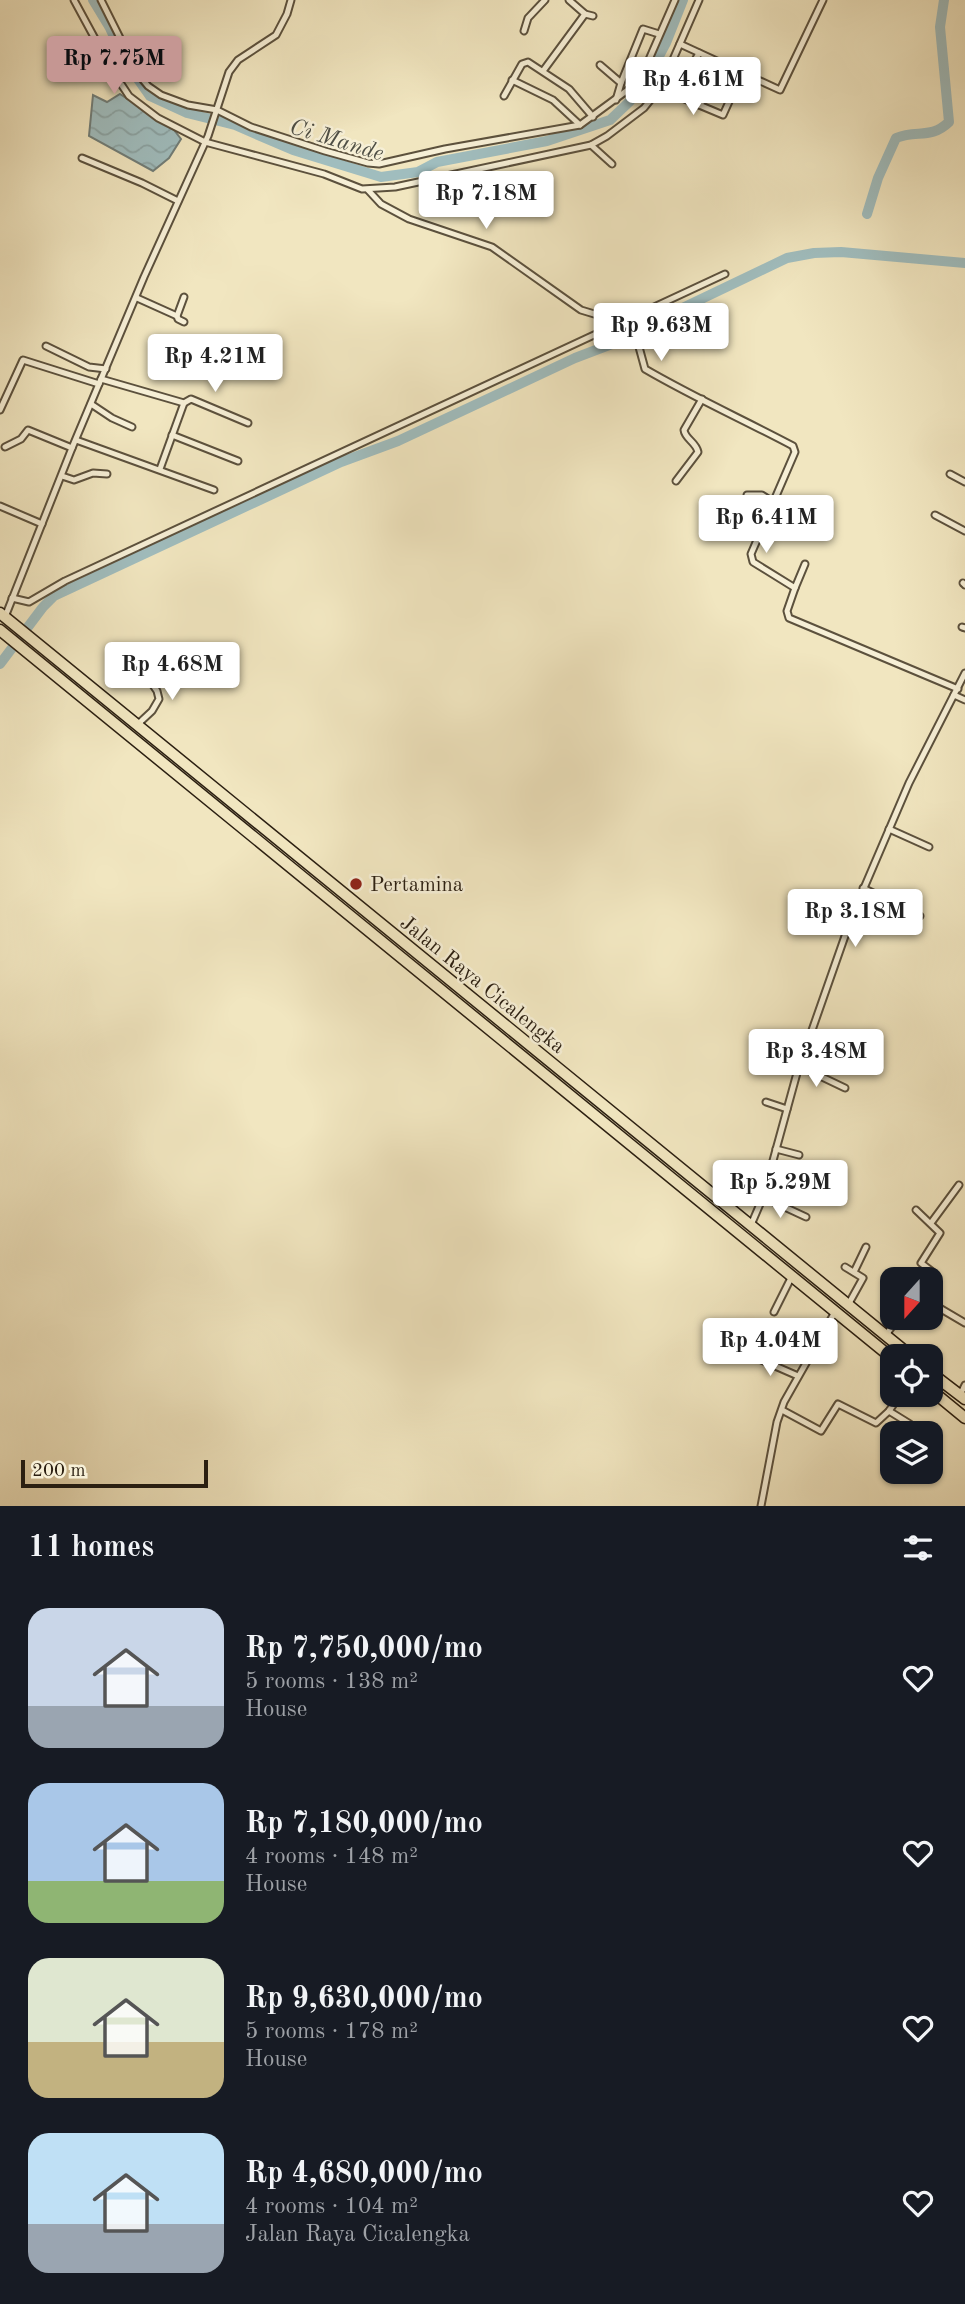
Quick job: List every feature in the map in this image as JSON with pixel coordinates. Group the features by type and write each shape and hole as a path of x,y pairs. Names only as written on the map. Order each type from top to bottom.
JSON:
{"highway":[{"name":"Jalan Raya Cicalengka","path":"3,615 897,1344"},
{"name":"Jalan Raya Cicalengka","path":"0,630 880,1348"},
{"path":"803,1286 813,1275"},
{"path":"943,1380 963,1393"},
{"path":"943,1400 965,1418"}],"street":[{"path":"74,0 129,96 158,118 207,139 368,190 395,187 591,145 644,108 661,87 699,0"},
{"path":"101,0 138,74 148,86 175,101 217,111 251,127 345,157 379,164 445,149 580,125 629,89 647,64 675,0"},
{"path":"3,615 100,382 207,139 232,68 238,60 276,35 292,0"},
{"path":"524,31 528,19 545,0"},
{"path":"569,0 585,14 593,16"},
{"path":"680,44 780,90 823,0"},
{"path":"543,71 585,14"},
{"path":"616,100 643,29 659,34"},
{"path":"699,53 677,93 700,105 723,115 742,73"},
{"path":"504,96 524,63 528,62 569,89 593,117"},
{"path":"700,105 722,63"},
{"path":"600,65 629,89"},
{"path":"512,80 553,100 580,125"},
{"path":"591,145 612,164"},
{"path":"82,158 178,201"},
{"path":"368,190 381,204 409,219 492,247 581,310 624,324 640,350 645,369 795,450 752,551 753,562 795,588"},
{"path":"12,598 30,601 57,584 624,324 725,274"},
{"path":"177,316 184,297"},
{"path":"137,298 177,316 184,322"},
{"path":"46,346 89,367 106,369"},
{"path":"0,410 25,359 100,382 184,403"},
{"path":"160,469 184,403 191,399 248,423"},
{"path":"676,481 698,452 684,430 702,399"},
{"path":"91,404 112,418 132,426"},
{"path":"5,447 21,439 28,430 72,448"},
{"path":"173,435 237,461"},
{"path":"76,440 214,490"},
{"path":"62,476 79,480 93,472 107,474"},
{"path":"950,474 965,482"},
{"path":"747,495 762,495 773,502"},
{"path":"0,506 42,524"},
{"path":"935,515 965,531"},
{"path":"806,564 787,611 789,618 956,692 965,700"},
{"path":"137,725 152,711 159,699 157,691 144,672"},
{"path":"751,1225 763,1197 799,1066 863,888 921,758 965,673"},
{"path":"889,829 929,847"},
{"path":"863,888 920,916"},
{"path":"799,1066 845,1088"},
{"path":"766,1102 787,1109"},
{"path":"776,1149 799,1156"},
{"path":"931,1223 959,1185"},
{"path":"763,1197 806,1217"},
{"path":"916,1210 940,1233 922,1263 927,1267"},
{"path":"854,1272 866,1247"},
{"path":"845,1267 863,1278 848,1305"},
{"path":"774,1312 792,1276"},
{"path":"943,1310 965,1324"},
{"path":"761,1506 777,1422 798,1376 835,1311"},
{"path":"886,1335 890,1330"},
{"path":"752,1356 798,1376"},
{"path":"782,1410 817,1431 823,1429 838,1404 874,1423 892,1407"},
{"path":"889,1411 905,1421"}],"water":[{"path":"120,94 174,130 181,139 169,158 153,171 89,136 93,95 107,102"}],"waterway":[{"name":"Ci Mande","path":"93,0 126,62 150,96 187,113 235,125 293,150 381,177 418,172 437,162 547,141 610,120 630,101 649,75 666,43 683,0"},
{"path":"867,214 878,178 896,138 936,131 949,122 940,27 944,0"},
{"path":"0,664 54,596 341,462 398,441 575,358 638,334 647,325 787,258 841,252 965,263"}],"place":[{"name":"Pertamina","path":"356,884"}]}
